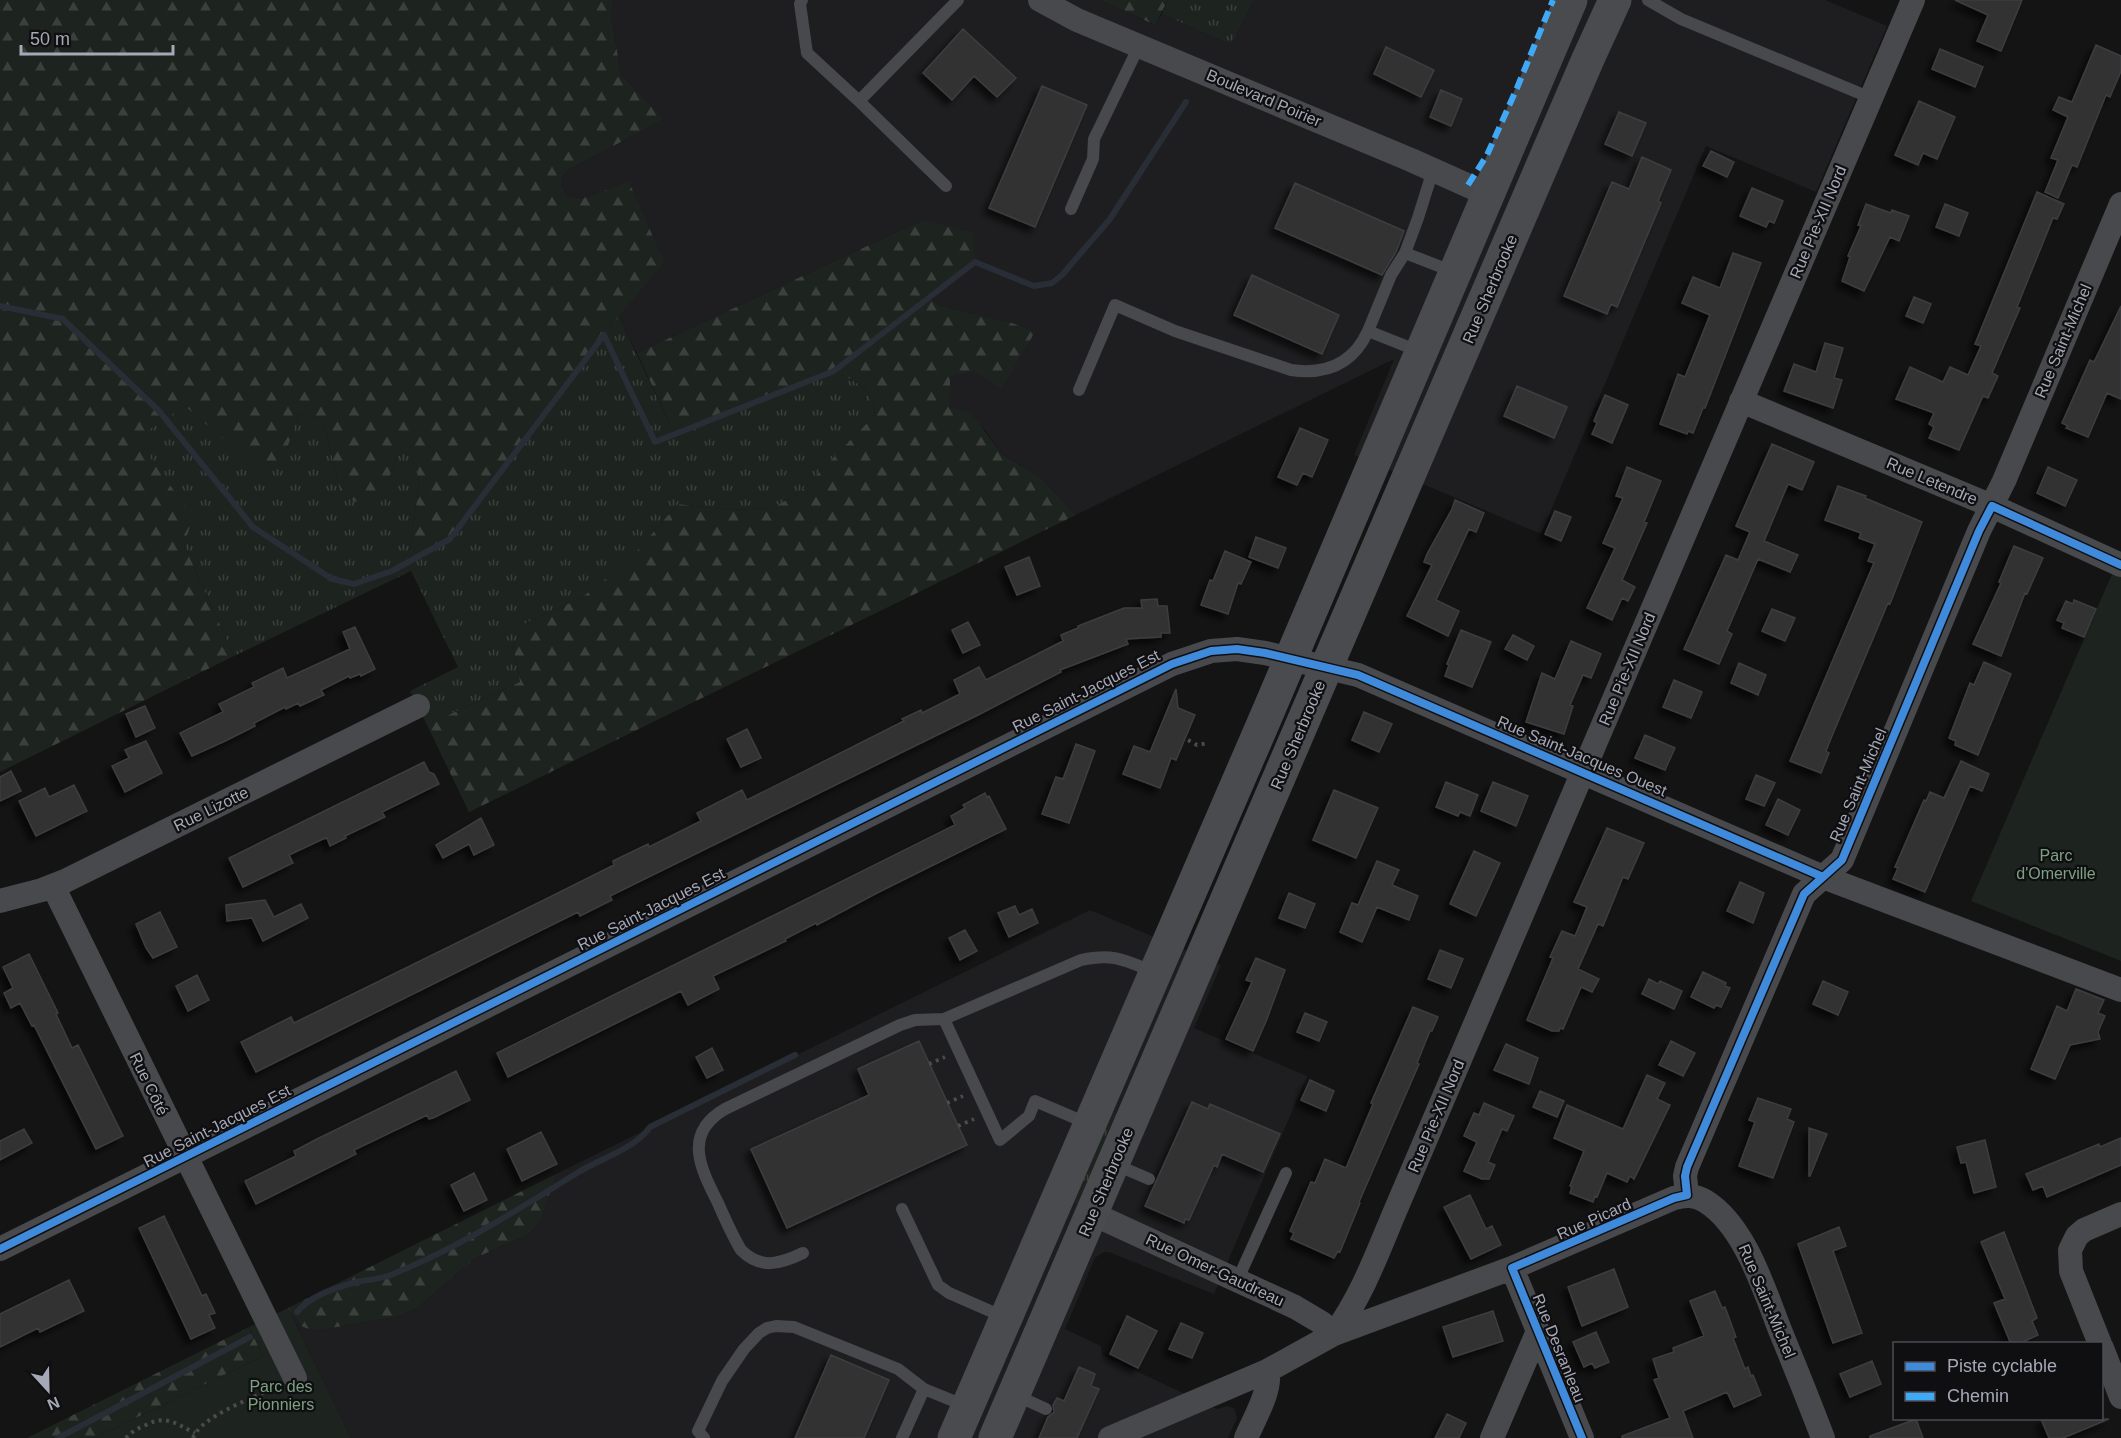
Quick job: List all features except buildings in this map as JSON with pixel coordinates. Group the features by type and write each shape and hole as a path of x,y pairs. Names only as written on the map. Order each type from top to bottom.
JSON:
{"main road":[{"path":"954,1438 1571,0"},
{"name":"Rue Sherbrooke","path":"996,1438 1615,0"}],"street":[{"name":"Boulevard Poirier","path":"1040,0 1077,20 1489,195"},
{"name":"Rue Pie-XII Nord","path":"1334,1334 1348,1313 1374,1260 1913,0"},
{"name":"Rue Saint-Michel","path":"1823,1438 1760,1279 1744,1247 1737,1234 1716,1209 1705,1201 1687,1195 1685,1176 1696,1145 1804,894 1842,860 1979,531 2004,481 2121,204"},
{"name":"Rue Letendre","path":"1741,401 1992,506 2121,565"},
{"name":"Rue Saint-Jacques Est","path":"0,1249 1172,664 1201,654 1230,649 1265,653 1327,667"},
{"name":"Rue Saint-Jacques Ouest","path":"1327,667 1358,675 1823,877 2121,990"},
{"name":"Rue Lizotte","path":"0,901 53,886 418,706"},
{"name":"Rue Côté","path":"53,886 295,1378"},
{"name":"Rue Picard","path":"1110,1438 1267,1371 1334,1334 1512,1268 1674,1198 1687,1195"},
{"name":"Rue Omer-Gaudreau","path":"1093,1214 1295,1307 1322,1323 1334,1334"},
{"path":"2099,1342 2071,1271 2068,1257 2072,1243 2084,1230 2121,1214"},
{"name":"Rue Desranleau","path":"1512,1268 1582,1438"},
{"path":"1492,1438 1538,1331"},
{"path":"2103,1351 2121,1397"},
{"path":"1246,1438 1268,1385 1267,1371"}],"lane":[{"path":"802,0 800,4 807,53 946,186"},
{"path":"859,101 958,0"},
{"path":"1648,0 1681,19 1871,98"},
{"path":"1071,209 1093,159 1094,140 1140,46"},
{"path":"1079,390 1115,305 1175,331 1291,370 1306,372 1325,369 1350,357 1362,344 1391,275 1405,253 1419,218 1426,187 1433,170"},
{"path":"1405,253 1455,273"},
{"path":"1368,330 1421,352"},
{"path":"803,1253 784,1262 769,1264 753,1260 741,1250 700,1165 699,1143 704,1130 713,1118 725,1109 900,1025 915,1020 944,1019 1081,960 1101,956 1116,957 1155,972"},
{"path":"944,1019 1000,1140 1029,1116 1035,1101 1089,1124"},
{"path":"1114,1164 1149,1179"},
{"path":"1237,1281 1286,1173"},
{"path":"902,1209 938,1285 949,1293 1006,1318"},
{"path":"704,1438 698,1431 728,1371 753,1339 767,1328 776,1326 794,1327 898,1369 924,1389 968,1407"},
{"path":"902,1438 924,1389"},
{"path":"1014,1395 1046,1409"}],"path":[{"path":"1188,740 1197,745 1209,744"},
{"path":"126,1438 135,1430 157,1420 165,1419 194,1436 200,1426 211,1419 295,1378"}],"shaded area":[{"path":"613,0 1100,0 1154,25 1162,14 1231,45 1254,0 1825,0 1887,26 1816,192 1706,146 1541,534 1354,455 1394,359 1076,515 1040,477 1003,455 985,430 950,408 950,377 974,370 1012,323 941,306 928,297 975,262 923,220 637,353 619,317 663,262 629,183 579,199 567,196 561,186 563,175 570,169 664,119 621,75 611,15"},
{"path":"1090,910 1221,965 1194,1028 1307,1076 1214,1294 1104,1252 1095,1258 1065,1329 1101,1346 1102,1355 1217,1409 1227,1406 1234,1408 1237,1418 1228,1438 351,1438 288,1308 301,1326 314,1331 395,1317 416,1309 475,1258 529,1234 541,1219 556,1174"}],"green space":[{"path":"0,0 613,0 611,15 621,75 664,119 570,169 563,175 561,186 567,196 580,199 629,182 664,262 604,335 450,539 417,558 410,551 419,484 417,467 404,451 397,456 380,503 369,504 348,498 340,490 323,419 299,414 284,457 270,466 254,465 185,406 136,438 193,517 184,545 234,656 0,772"},
{"path":"1100,0 1168,0 1155,25"},
{"path":"1168,0 1254,0 1231,45 1162,14"},
{"path":"923,220 973,233 975,261 928,297 941,306 1012,323 1035,332 1001,389 974,371 950,377 950,408 969,411 1003,455 1040,477 1076,515 469,812 427,725 520,682 513,645 526,623 581,598 627,562 678,504 729,510 771,508 797,495 875,415 870,397 862,386 833,371 674,433 637,353"},
{"path":"619,317 674,433 834,371 857,383 866,391 875,415 797,495 771,508 729,510 678,504 627,562 581,598 526,623 513,645 520,682 427,725 410,691 458,667 411,571 234,656 136,438 185,405 254,465 284,457 299,414 323,419 340,490 380,503 397,456 404,450 417,467 419,484 410,551"},
{"name":"Parc d'Omerville","path":"2121,553 2121,961 1971,901"},
{"path":"1110,1111 1121,1116 1082,1207 1071,1201"},
{"path":"556,1174 541,1219 529,1234 475,1258 416,1309 395,1317 314,1331 301,1326 288,1308"},
{"name":"Parc des Pionniers","path":"288,1308 351,1438 95,1438 263,1356 249,1327"},
{"path":"249,1327 263,1356 95,1438 27,1438"}],"waterway":[{"path":"0,306 63,319 159,411 253,527 332,579 354,584 392,571 450,539 604,335 655,442 834,371 975,262 1034,286 1052,283 1062,275 1110,219 1186,102"},
{"path":"297,1312 309,1301 324,1293 357,1282 388,1276 461,1242 586,1168 626,1148 650,1127 795,1055"},
{"path":"58,1438 250,1337"}],"marked path":[{"path":"1468,185 1487,155 1553,0"}],"cycle path":[{"path":"1582,1438 1512,1268 1674,1198 1687,1195 1685,1176 1687,1167 1804,894 1842,860 1979,531 1992,506 2121,565"},
{"path":"0,1249 1172,664 1211,651 1237,649 1265,653 1358,675 1823,877"}]}
